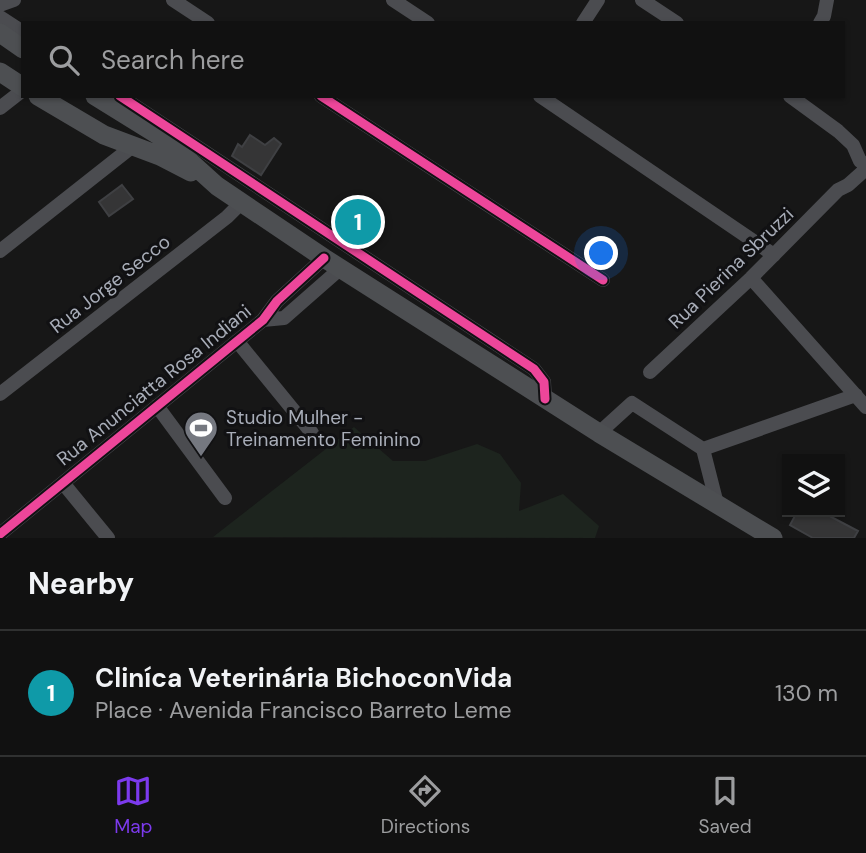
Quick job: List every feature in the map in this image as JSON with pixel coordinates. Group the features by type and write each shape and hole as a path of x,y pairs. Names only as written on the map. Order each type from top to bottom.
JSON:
{"main road":[{"path":"0,33 21,48"},
{"path":"0,72 21,88"},
{"path":"41,98 104,135 160,156 217,186"},
{"path":"98,98 166,140 217,186 332,263 599,433 773,538"}],"street":[{"path":"0,5 14,0"},
{"path":"173,0 205,21"},
{"path":"393,0 425,21"},
{"path":"584,21 598,0"},
{"path":"642,0 674,21"},
{"path":"821,21 827,0"},
{"path":"0,17 21,32"},
{"path":"0,108 21,91"},
{"path":"123,98 534,369 544,382 545,399"},
{"path":"324,98 603,280"},
{"path":"543,98 774,255"},
{"path":"793,98 838,131 846,132 863,154"},
{"path":"0,251 133,146"},
{"name":"Rua Pierina Sbruzzi","path":"650,372 751,278 838,190 863,154"},
{"name":"Rua Jorge Secco","path":"0,394 228,216 241,203"},
{"name":"Rua Anunciatta Rosa Indiani","path":"0,534 263,320 277,300 332,263"},
{"path":"751,278 866,407"},
{"path":"237,341 312,433"},
{"path":"703,449 856,395"},
{"path":"599,433 632,403 703,449 717,504"},
{"path":"157,406 225,498"},
{"path":"62,483 108,538"}],"shaded area":[{"path":"354,427 393,461 425,461 477,444 500,454 521,483 519,511 563,494 599,526 595,538 213,537"}],"building":[{"path":"250,135 265,145 274,138 281,144 261,175 232,156 238,144 242,147"},
{"path":"122,185 133,199 109,216 99,202"},
{"path":"357,209 369,217 358,234 347,227"},
{"path":"794,517 831,517 858,531 854,538 813,538 790,525"}],"cycle path":[{"path":"123,98 534,369 544,382 545,399"},
{"path":"324,98 603,280"},
{"path":"0,534 263,320 277,301 324,258"}],"place":[{"name":"Cliníca Veterinária BichoconVida","path":"358,222"},
{"name":"Studio Mulher - Treinamento Feminino","path":"201,458"}]}
